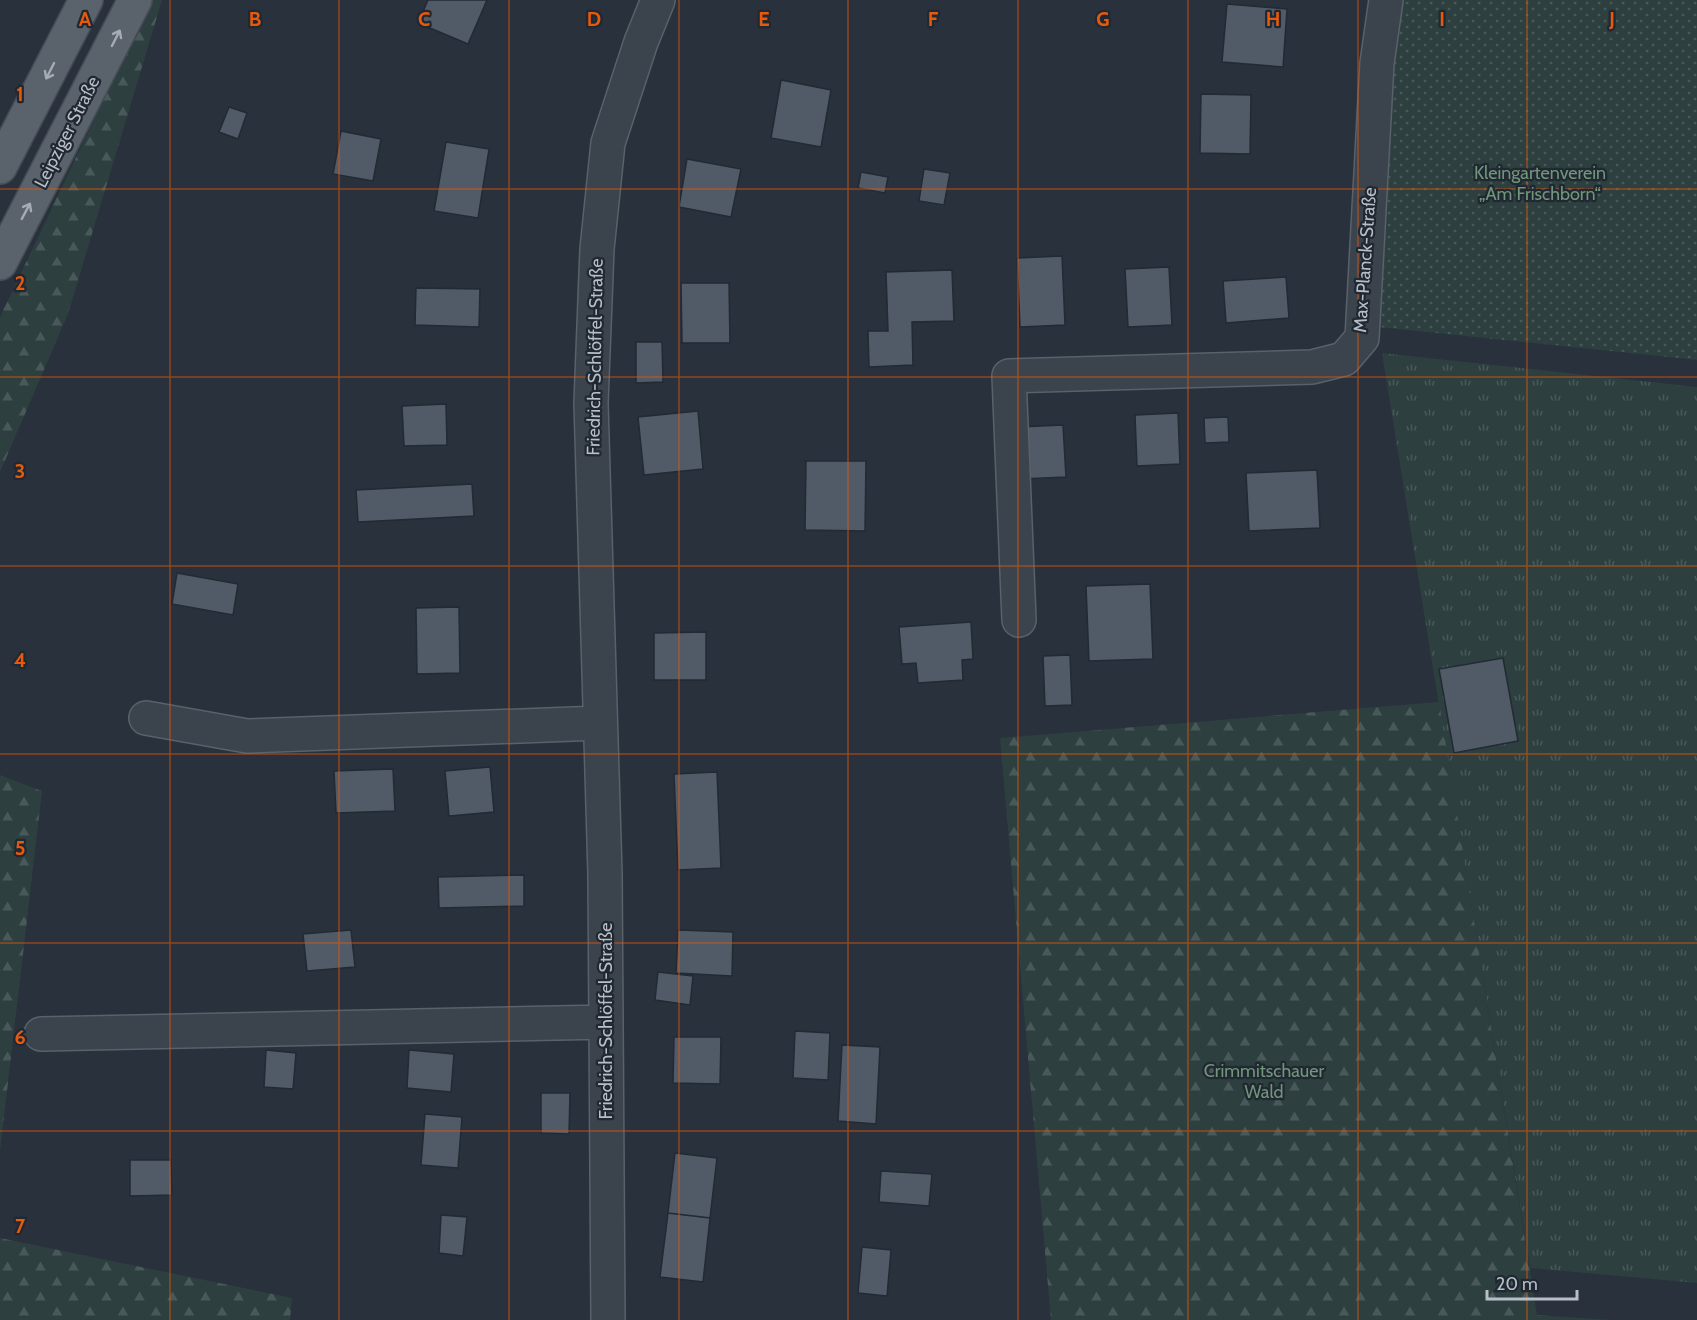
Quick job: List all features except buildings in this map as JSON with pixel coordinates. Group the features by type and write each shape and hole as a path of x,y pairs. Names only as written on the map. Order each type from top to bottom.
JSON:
{"main road":[{"path":"0,167 86,0"},
{"name":"Leipziger Straße","path":"0,263 135,0"}],"street":[{"name":"Friedrich-Schlöffel-Straße","path":"608,1320 605,874 591,403 597,249 608,143 641,42 658,0"},
{"name":"Max-Planck-Straße","path":"1019,620 1009,376 1312,367 1344,359 1362,338 1377,63 1386,0"},
{"path":"146,718 247,736 600,723"},
{"path":"41,1034 606,1022"}],"green space":[{"path":"151,0 162,0 68,314 0,472 0,317"},
{"name":"Kleingartenverein „Am Frischborn“","path":"1400,0 1697,0 1697,360 1378,327 1386,122"},
{"path":"1382,353 1697,387 1697,1283 1530,1268"},
{"name":"Crimmitschauer Wald","path":"1439,702 1537,1315 1610,1320 1051,1320 1000,738"},
{"path":"0,775 42,791 0,1151"},
{"path":"0,1238 292,1298 290,1320 0,1320"}]}
